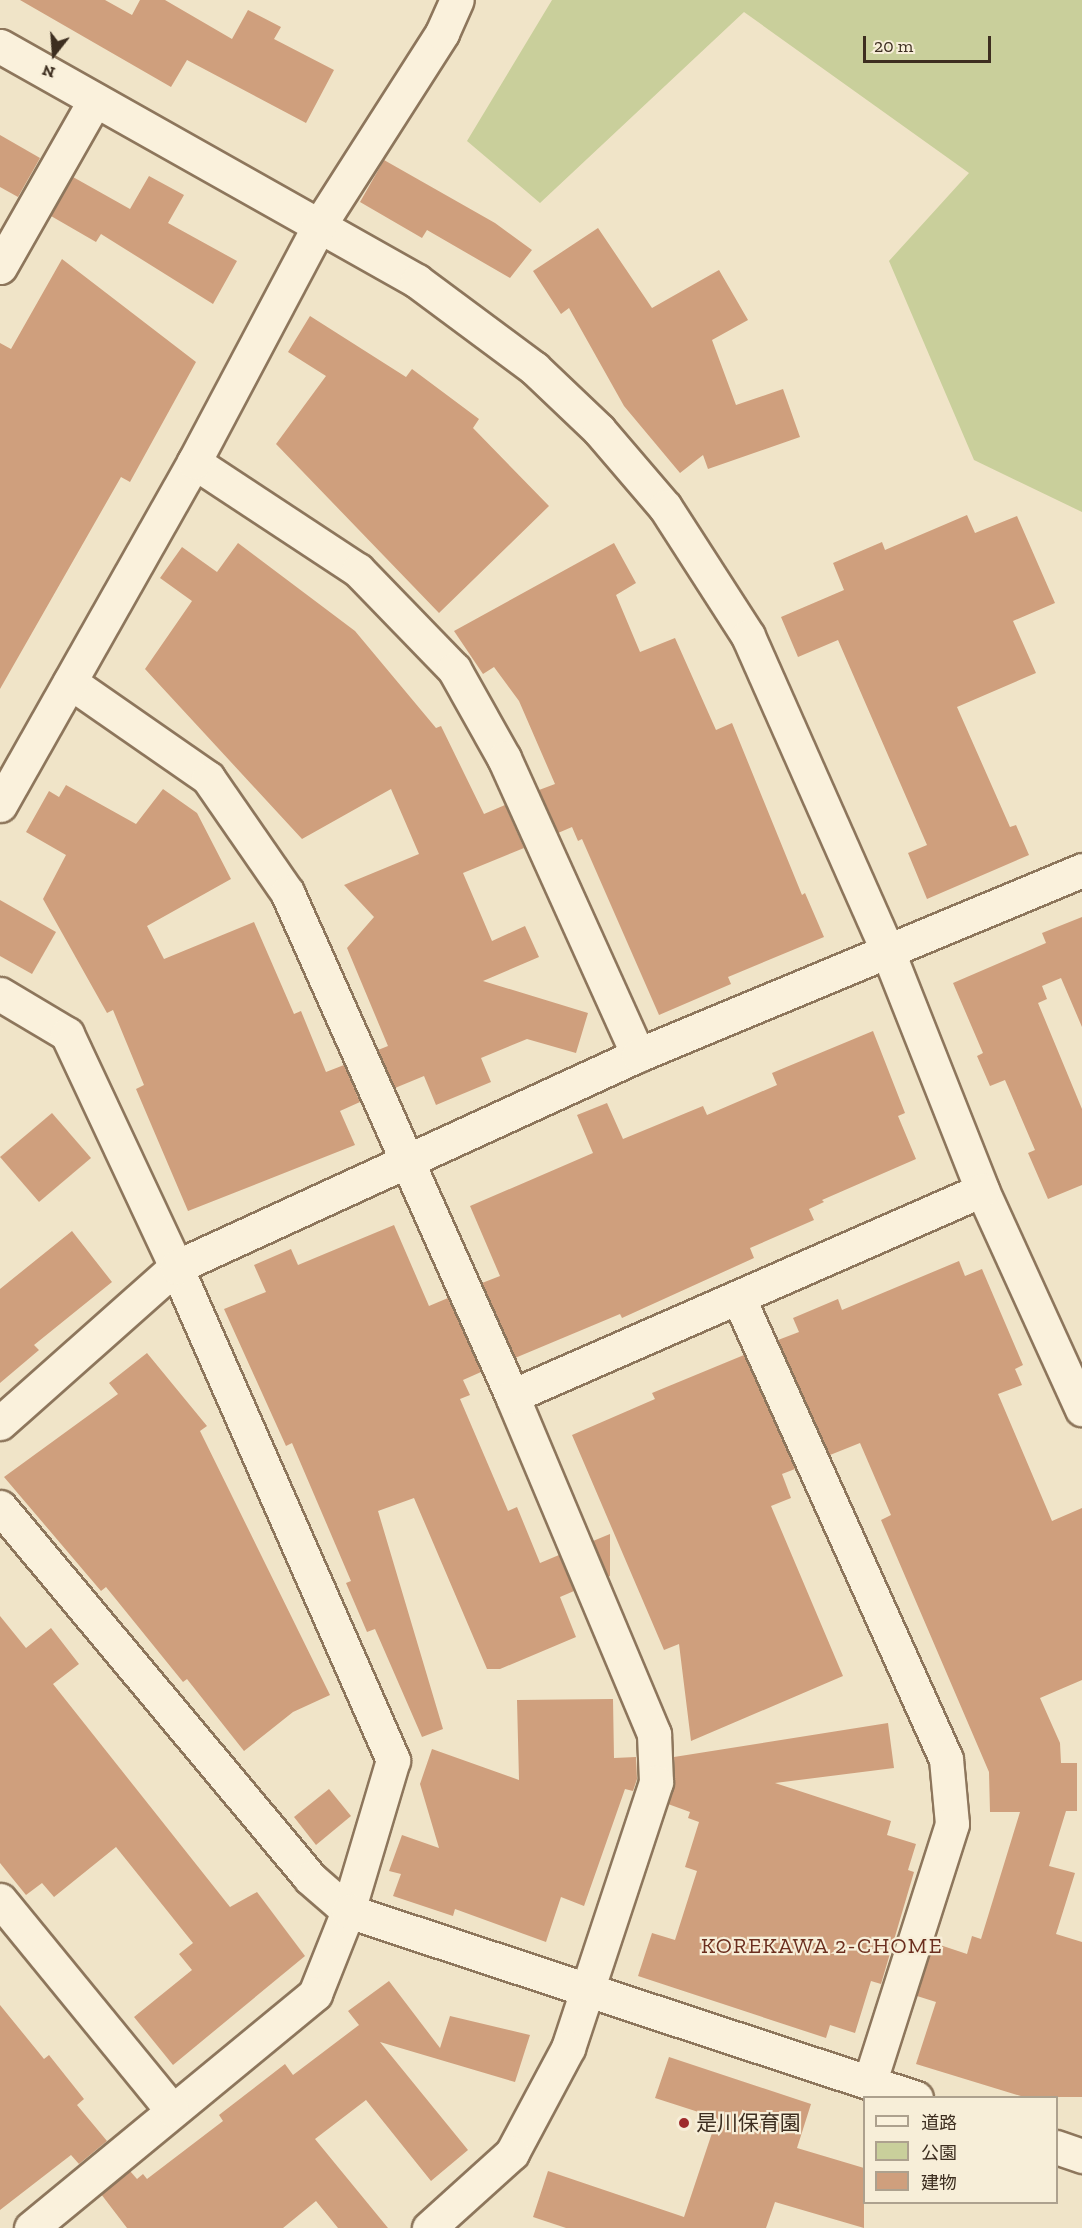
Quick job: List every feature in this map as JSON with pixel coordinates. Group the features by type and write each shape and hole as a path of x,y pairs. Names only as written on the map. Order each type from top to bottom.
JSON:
{"street":[{"path":"0,805 194,462 320,224 442,33 457,0"},
{"path":"0,46 320,224 417,281 534,368 599,430 665,507 748,636 888,952 982,1190 1082,1409"},
{"path":"0,267 95,100"},
{"path":"194,462 358,570 454,669 504,758 638,1055"},
{"path":"70,682 208,778 287,892 512,1396 654,1734 656,1782 568,2048 512,2153 429,2228"},
{"path":"0,1423 176,1267 638,1055 1082,870"},
{"path":"0,994 67,1034 176,1267 393,1760 348,1911 315,1994 31,2228"},
{"path":"512,1396 739,1299 982,1190"},
{"path":"739,1299 946,1759 952,1824 870,2081"},
{"path":"0,1507 310,1878 348,1911 587,1992 913,2096"},
{"path":"0,1900 172,2110"},
{"path":"1058,2148 1082,2156"}],"green space":[{"path":"552,0 1082,0 1082,512 974,460 889,261 969,173 744,12 540,203 467,141"}],"building":[{"path":"20,0 105,0 132,15 140,0 165,0 232,39 248,10 281,27 274,39 334,70 306,123 187,60 171,87"},
{"path":"0,135 40,158 18,197 0,187"},
{"path":"384,160 495,223 532,250 510,278 427,230 422,238 360,202"},
{"path":"149,176 184,195 168,223 237,261 213,304 101,234 96,242 51,216 73,177 130,209"},
{"path":"598,228 652,308 719,270 748,320 712,340 736,405 783,389 800,437 708,469 703,455 680,473 624,406 569,308 561,314 533,271"},
{"path":"62,259 196,362 130,482 121,477 0,689 0,343 11,349"},
{"path":"310,316 406,377 412,369 479,419 473,428 549,506 439,613 276,444 326,376 288,352"},
{"path":"967,515 975,533 1017,516 1055,603 1013,621 1036,673 957,707 1010,827 1016,825 1029,855 927,899 908,853 927,845 838,640 798,657 781,617 844,590 833,563 882,542 885,550"},
{"path":"238,543 355,631 436,728 441,726 484,814 505,805 524,848 463,873 492,941 525,926 539,957 483,981 588,1013 576,1053 527,1039 481,1058 491,1082 436,1105 424,1076 395,1088 378,1050 388,1046 347,948 374,917 344,885 419,854 391,789 302,839 145,669 192,601 160,578 182,547 217,572"},
{"path":"614,543 636,583 616,595 640,652 675,638 716,730 732,723 802,895 805,893 824,937 728,977 731,984 659,1015 582,839 578,841 572,827 558,833 539,790 555,784 519,701 494,667 483,674 454,631"},
{"path":"66,785 136,824 163,789 197,813 231,879 147,926 164,959 254,922 294,1014 301,1011 326,1072 344,1065 360,1102 340,1111 355,1145 188,1211 136,1089 144,1085 113,1010 107,1013 43,899 66,855 26,832 49,791 59,797"},
{"path":"0,900 56,932 32,974 0,956"},
{"path":"1082,917 1082,1027 1061,978 1042,986 1047,999 1038,1003 1082,1109 1082,1185 1048,1199 1028,1153 1035,1150 1005,1080 990,1086 977,1056 983,1053 953,983 1046,943 1042,933"},
{"path":"873,1031 905,1113 898,1116 916,1159 822,1200 824,1202 809,1209 814,1220 750,1248 754,1258 622,1318 620,1314 515,1358 482,1283 500,1276 470,1206 593,1153 577,1115 607,1103 623,1139 703,1106 707,1115 777,1085 772,1073"},
{"path":"52,1113 91,1158 39,1202 0,1157"},
{"path":"394,1225 429,1306 448,1298 481,1372 463,1380 470,1395 460,1399 508,1511 517,1507 540,1563 559,1555 574,1591 560,1597 576,1637 500,1669 487,1669 414,1498 378,1511 443,1729 422,1737 375,1629 367,1632 346,1583 351,1581 292,1443 286,1446 224,1309 266,1292 254,1265 291,1249 298,1265"},
{"path":"72,1231 112,1282 34,1345 39,1350 0,1383 0,1289"},
{"path":"959,1261 965,1276 982,1269 1023,1365 1015,1369 1022,1385 998,1394 1052,1521 1082,1508 1082,1680 1040,1698 1060,1743 1061,1763 1077,1763 1077,1811 1066,1811 1049,1866 1075,1873 1056,1934 1082,1942 1082,2097 1021,2096 916,2064 936,2002 917,1996 934,1943 967,1954 972,1936 981,1939 1020,1812 990,1812 989,1772 881,1520 891,1515 860,1443 830,1455 778,1340 799,1332 793,1318 838,1299 842,1310"},
{"path":"147,1353 207,1426 200,1431 330,1695 293,1712 244,1751 187,1679 183,1682 106,1587 101,1591 4,1477 118,1394 109,1383"},
{"path":"744,1355 795,1469 782,1474 791,1498 771,1506 843,1676 691,1741 679,1644 664,1650 572,1435 655,1399 652,1393"},
{"path":"610,1534 610,1576 608,1577 593,1541"},
{"path":"0,1616 26,1648 51,1628 79,1664 53,1684 230,1907 257,1892 305,1956 173,2065 134,2017 192,1970 179,1954 193,1943 116,1847 54,1897 42,1883 26,1895 0,1863"},
{"path":"613,1699 614,1758 636,1757 637,1779 633,1791 625,1789 584,1906 561,1897 546,1942 455,1909 453,1916 393,1896 401,1874 389,1871 402,1835 439,1848 420,1784 432,1749 519,1780 517,1700"},
{"path":"888,1723 894,1768 775,1783 891,1821 887,1835 916,1844 908,1870 914,1872 881,1984 871,1981 855,2033 830,2025 826,2038 638,1976 652,1933 675,1940 697,1871 685,1867 699,1822 688,1818 690,1812 668,1804 675,1782 674,1757"},
{"path":"329,1789 351,1816 316,1845 294,1817"},
{"path":"389,1981 440,2048 450,2016 530,2035 515,2082 380,2042 468,2150 431,2181 366,2100 315,2139 388,2228 338,2228 316,2201 283,2228 127,2228 101,2194 130,2171 137,2179 143,2174 147,2179 223,2121 219,2115 285,2064 293,2075 359,2025 348,2011"},
{"path":"0,2005 44,2059 49,2055 84,2099 77,2105 107,2141 79,2164 71,2155 0,2210"},
{"path":"669,2057 811,2104 797,2148 863,2168 864,2228 775,2202 766,2228 566,2228 533,2217 548,2171 684,2217 717,2118 655,2098"}],"place":[{"name":"是川保育園","path":"684,2123"}],"district":[{"name":"KOREKAWA 2-CHOME","path":"822,1946"}]}
